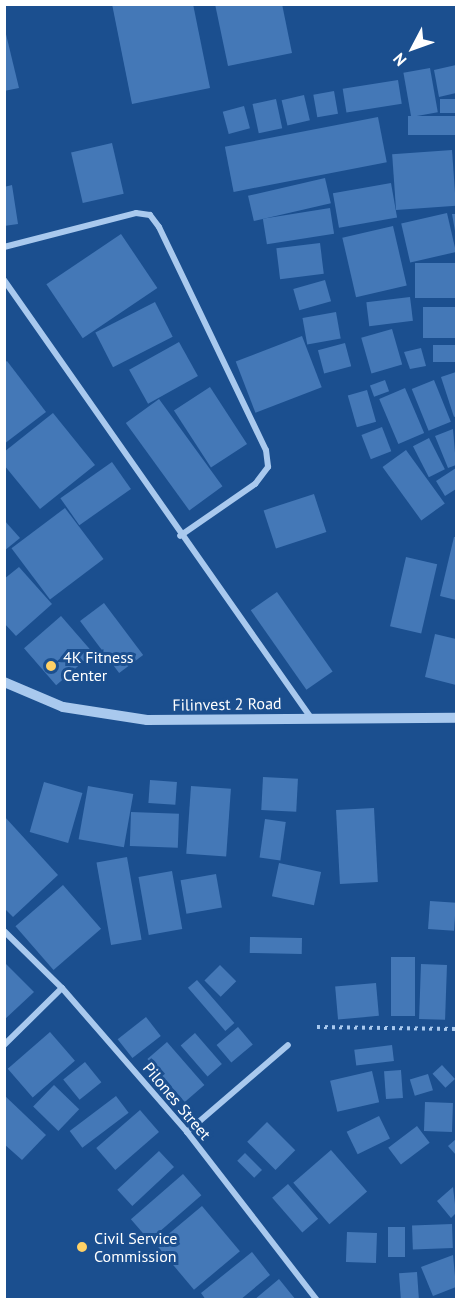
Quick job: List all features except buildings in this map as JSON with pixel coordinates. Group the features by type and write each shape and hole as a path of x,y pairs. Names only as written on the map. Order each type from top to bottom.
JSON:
{"street":[{"path":"4,247 136,213 150,215 159,227 266,450 268,467 255,484 180,536"},
{"path":"4,280 180,536 311,718"},
{"name":"Filinvest 2 Road","path":"4,682 63,707 147,720 456,718"},
{"name":"Pilones Street","path":"4,932 62,988 187,1132 317,1299"},
{"path":"4,1045 62,988"},
{"path":"187,1132 288,1045"}],"path":[{"path":"317,1027 456,1029"}],"place":[{"name":"4K Fitness Center","path":"51,666"},
{"name":"Civil Service Commission","path":"82,1247"}]}
